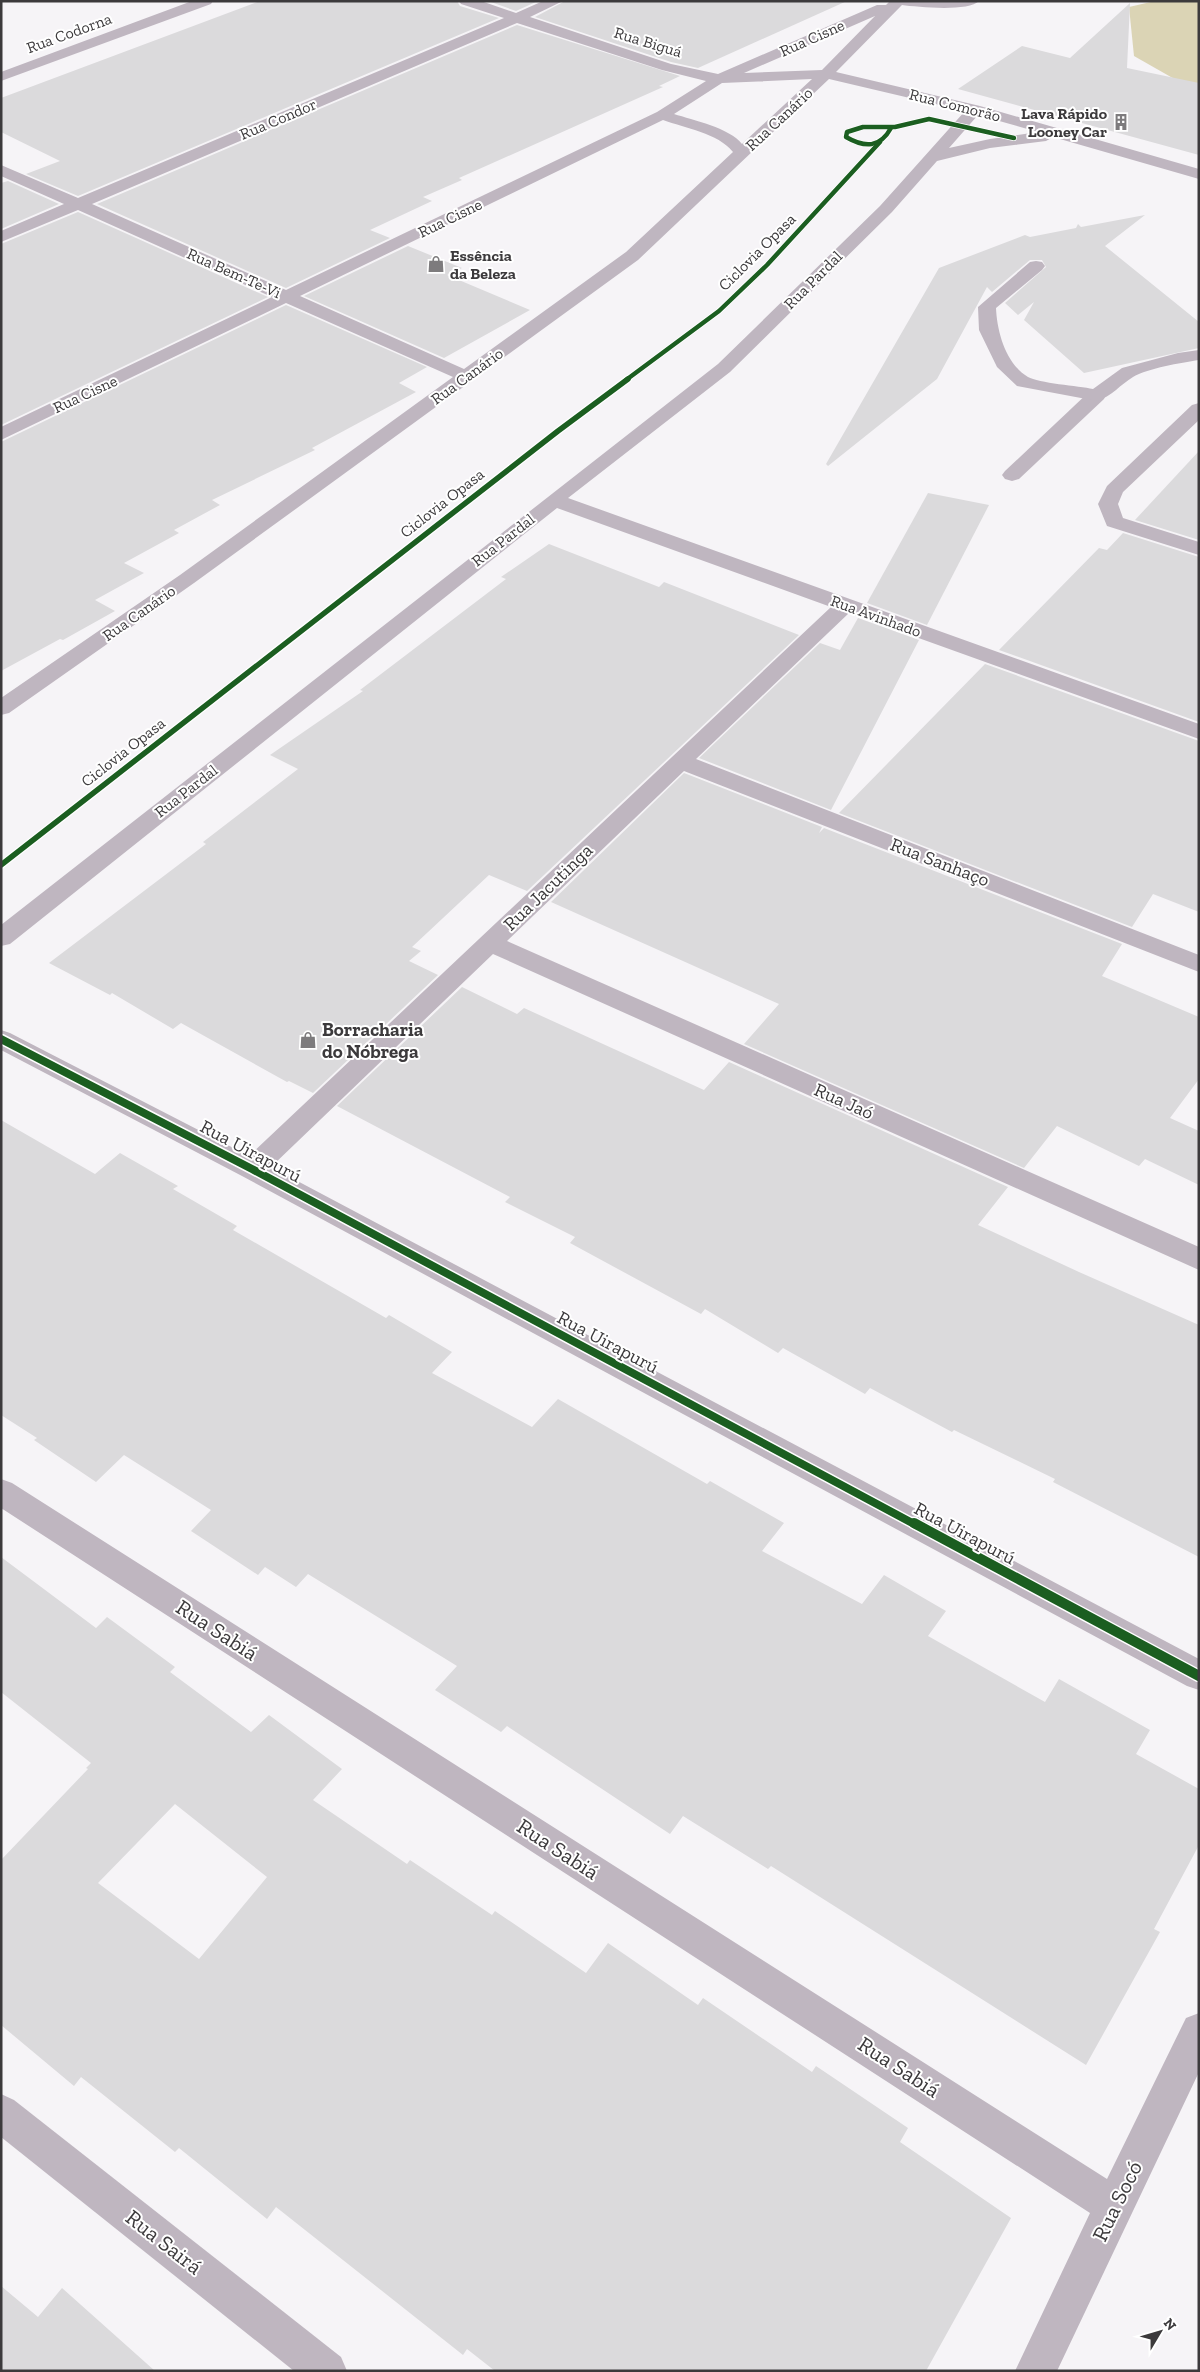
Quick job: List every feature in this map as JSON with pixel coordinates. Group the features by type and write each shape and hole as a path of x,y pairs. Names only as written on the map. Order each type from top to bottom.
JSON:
{"street":[{"name":"Rua Codorna","path":"1,78 206,1"},
{"name":"Rua Biguá","path":"466,1 667,67 720,79 826,74"},
{"name":"Rua Condor","path":"1,237 556,1"},
{"name":"Rua Canário","path":"1,708 187,579 632,256 826,74 898,1"},
{"name":"Rua Cisne","path":"1,434 662,115 720,79 898,1"},
{"path":"903,1 943,4 972,1"},
{"name":"Rua Comorão","path":"826,74 975,109 1199,174"},
{"name":"Rua Pardal","path":"1,938 554,500 724,368 886,209 975,109"},
{"path":"662,115 686,122 732,141 742,154"},
{"path":"930,159 981,144 1014,138 1063,135"},
{"name":"Rua Bem-Te-Vi","path":"1,170 467,377"},
{"path":"1036,266 987,307 988,330 1006,367 1023,382 1097,395"},
{"path":"1012,475 1097,395 1128,372 1178,358 1199,355"},
{"path":"1199,409 1114,490 1108,504 1114,522 1199,550"},
{"name":"Rua Avinhado","path":"554,500 1199,732"},
{"name":"Rua Jacutinga","path":"252,1169 845,605"},
{"name":"Rua Sanhaço","path":"680,760 1199,964"},
{"name":"Rua Jaó","path":"490,943 1199,1259"},
{"name":"Rua Uirapurú","path":"1,1038 252,1169 1199,1676"},
{"name":"Rua Sabiá","path":"1,1492 1114,2206"},
{"name":"Rua Socó","path":"1035,2371 1199,2031"},
{"name":"Rua Sairá","path":"1,2113 327,2371"}],"shaded area":[{"path":"1155,1 1199,1 1199,93 1134,56 1129,7"}],"building":[{"path":"260,1 457,1 460,6 499,18 78,196 26,174 60,161 1,132 1,98"},
{"path":"488,1 538,1 516,11"},
{"path":"565,1 847,1 698,68 671,62 535,17"},
{"path":"1130,3 1127,68 1199,83 1199,155 958,89 1022,46 1070,58"},
{"path":"517,25 680,76 659,86 663,87 459,178 462,180 423,197 432,201 370,230 390,238 286,288 97,204"},
{"path":"8,181 59,204 1,229 1,183"},
{"path":"78,212 268,297 1,425 1,244"},
{"path":"1145,215 1105,246 1199,322 1199,348 1084,373 1024,320 1034,302 1018,315 1005,303 1046,267 1042,260 1030,260 992,292 987,287 937,379 828,466 826,464 939,268 1025,235 1030,237 1076,228 1078,224 1081,227"},
{"path":"408,246 462,268 447,275 530,310 444,358 304,296"},
{"path":"286,305 427,367 399,383 416,392 312,448 315,450 212,500 220,505 174,530 179,533 124,563 144,573 95,600 115,611 1,671 1,442"},
{"path":"1199,451 1199,540 1135,520"},
{"path":"928,493 989,505 927,625 867,603"},
{"path":"1123,533 1199,557 1199,722 999,650 1099,548 1107,550"},
{"path":"549,544 659,587 664,582 799,635 527,891 489,875 412,947 421,951 409,961 438,975 313,1093 289,1081 287,1082 181,1023 173,1029 112,993 110,995 49,963 206,844 203,842 298,769 270,755 363,691 360,690 506,579 501,577"},
{"path":"858,618 919,640 831,810 699,758 820,643 840,650"},
{"path":"985,664 1199,741 1199,912 1153,894 1132,927 839,813"},
{"path":"684,773 822,827 819,833 824,828 1122,944 1102,976 1199,1017 1199,1079 1170,1118 1199,1131 1199,1185 1145,1159 1139,1166 1057,1126 1024,1168 744,1044 779,1004 551,902"},
{"path":"462,987 517,1014 524,1008 704,1090 729,1062 1008,1187 978,1225 1199,1325 1199,1557 1053,1482 1055,1479 954,1430 952,1432 870,1388 865,1394 783,1348 778,1353 705,1309 701,1314 570,1243 575,1237 505,1202 510,1197 337,1106"},
{"path":"1,1120 95,1174 120,1153 178,1186 173,1189 237,1226 233,1230 386,1318 389,1315 452,1352 432,1373 532,1427 558,1399 707,1484 710,1481 784,1523 762,1551 862,1604 884,1575 946,1611 928,1636 1045,1702 1059,1679 1150,1730 1136,1754 1199,1789 1199,1845 1154,1929 1160,1932 1086,2065 771,1866 768,1869 683,1816 670,1834 507,1726 501,1732 435,1690 457,1666 308,1574 296,1587 265,1567 258,1575 191,1531 211,1510 124,1455 96,1482 34,1440 37,1438 1,1415"},
{"path":"1,1557 96,1628 107,1617 175,1667 170,1672 251,1732 269,1715 342,1769 313,1800 407,1864 410,1860 492,1915 495,1911 586,1973 608,1943 698,2005 703,1998 812,2072 816,2066 908,2128 900,2142 1011,2218 926,2371 495,2371 467,2349 463,2355 276,2207 267,2219 179,2148 175,2152 81,2077 74,2086 1,2025 1,1860 88,1769 86,1768 91,1763 1,1692","holes":["175,1804 267,1877 199,1959 98,1883"]},
{"path":"1,2286 38,2317 62,2288 155,2371 1,2371"}],"cycle path":[{"path":"891,128 884,140 875,143 860,143 846,137 847,132 858,128 890,128 929,119 1014,138"},
{"name":"Ciclovia Opasa","path":"1,865 558,431 719,311 767,265 880,142"},
{"path":"1,1039 252,1169 1199,1676"}],"place":[{"name":"Lava Rápido Looney Car","path":"1121,122"},
{"name":"Essência da Beleza","path":"436,264"},
{"name":"Borracharia do Nóbrega","path":"308,1040"}]}
